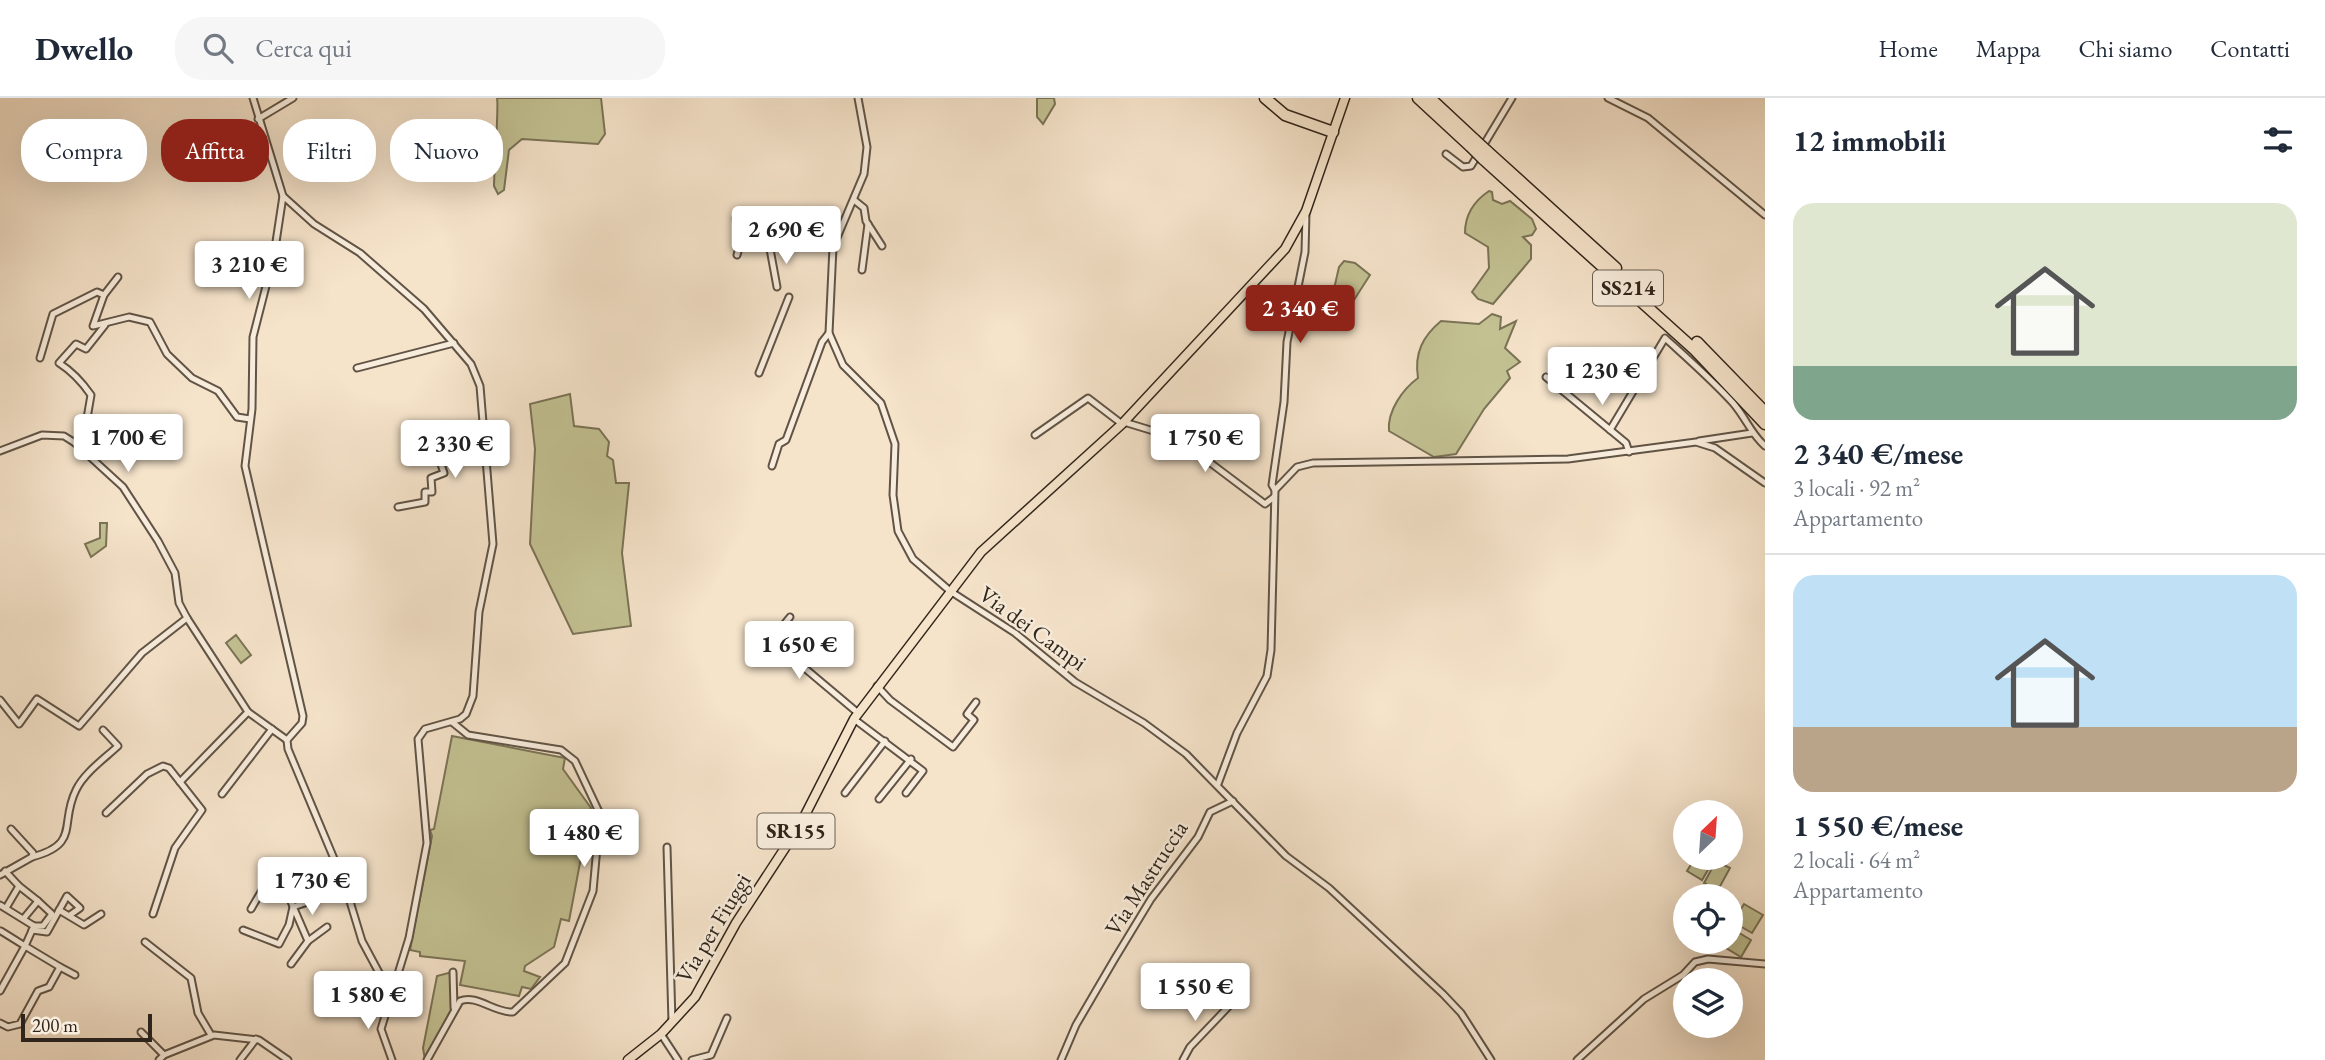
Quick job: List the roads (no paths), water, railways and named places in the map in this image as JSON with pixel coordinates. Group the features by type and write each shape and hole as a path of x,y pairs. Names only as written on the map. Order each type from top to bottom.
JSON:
{"highway":[{"path":"1265,98 1285,115 1333,132"},
{"name":"SS214","path":"1418,98 1473,144 1695,349 1765,424"},
{"name":"SS214","path":"1430,98 1473,144"},
{"name":"SS214","path":"1485,155 1699,344 1765,412"}],"main road":[{"name":"SR155","path":"950,590 981,552 1123,423 1285,249 1306,211 1345,98"},
{"name":"Via per Fiuggi","path":"633,1058 662,1034 695,998 736,923 800,825 856,716 950,590"}],"street":[{"path":"253,98 258,119 293,98"},
{"name":"Via dei Campi","path":"859,98 867,147 864,174 833,247 829,333 843,365 881,403 895,444 893,495 898,531 913,559 950,590 1015,633 1075,682 1144,723 1186,754 1286,856 1329,888 1443,994 1467,1022 1491,1060"},
{"path":"1446,154 1463,167 1471,166 1512,98"},
{"path":"1608,98 1648,118 1765,215"},
{"path":"269,153 283,196 274,254 253,337 250,419 245,452 247,480 303,716 302,723 287,740"},
{"path":"283,196 314,224 364,257 424,309 454,343 477,377 493,547 479,612 473,696 460,727"},
{"path":"854,200 864,208 868,223 882,246"},
{"path":"1218,784 1237,733 1267,676 1271,650 1275,493 1272,485 1284,402 1285,355 1305,252 1306,211"},
{"path":"736,218 739,248 737,255"},
{"path":"862,270 868,223"},
{"path":"770,249 776,287"},
{"path":"118,276 104,295 93,326 129,317 150,322 161,346 186,373 218,391 237,417 250,419"},
{"path":"40,358 53,314 97,292 104,295"},
{"path":"759,373 789,297"},
{"path":"75,443 86,424 91,395 80,386 79,377 59,363 76,344 86,349 105,325"},
{"path":"772,466 779,444 786,440 819,350 829,333"},
{"path":"1610,430 1665,338 1719,388 1749,421 1752,433 1765,446"},
{"path":"357,369 454,343"},
{"path":"1546,377 1629,446 1629,452"},
{"path":"1035,435 1085,398 1091,398 1123,423 1170,436 1188,446 1265,504 1297,467 1313,463 1351,460 1395,463 1490,457 1550,459 1629,452 1752,433"},
{"path":"398,507 425,502 425,492 432,492 431,478 444,473 433,441 435,433 482,425"},
{"path":"0,451 42,435 64,436 123,487 158,541 174,573 179,603 187,618 248,712 287,740 319,828 341,874 362,941 384,982 387,1006"},
{"path":"1696,442 1715,448 1765,483"},
{"path":"771,640 790,617"},
{"path":"0,700 19,724 37,699 79,726 142,653 187,618"},
{"path":"757,628 923,771 906,793"},
{"path":"877,686 890,700 953,747 974,720 967,714 976,702"},
{"path":"180,782 248,712"},
{"path":"392,1060 382,1029 409,939 427,843 418,738 425,729 464,716"},
{"path":"427,1060 453,1008 463,999 500,1011 513,1012 561,970 593,891 600,842 600,814 569,755 552,747 468,735 452,722"},
{"path":"33,928 41,927 52,914 3,873 64,841 76,788 118,746 103,730"},
{"path":"222,794 237,771 272,730"},
{"path":"845,793 885,741"},
{"path":"879,799 911,759"},
{"path":"106,813 147,774 159,768 169,768 202,810 176,848 153,914"},
{"name":"Via Mastruccia","path":"1061,1060 1076,1026 1151,899 1198,837 1210,812 1233,801"},
{"path":"11,829 33,853 32,858"},
{"path":"667,847 672,1024"},
{"path":"251,909 265,885 310,887 341,874"},
{"path":"287,885 293,907 308,941"},
{"path":"19,886 3,907 24,918 33,928 47,932 67,896 80,908 70,915"},
{"path":"293,907 346,888"},
{"path":"24,918 38,901"},
{"path":"243,930 279,944 289,925 293,907"},
{"path":"59,910 84,925 101,914"},
{"path":"292,964 308,941 327,927"},
{"path":"0,991 33,928"},
{"path":"1,931 75,975"},
{"path":"145,942 191,978 198,1013 211,1035"},
{"path":"1577,1060 1644,999 1683,975 1695,961 1765,964"},
{"path":"0,1023 8,1027 20,1024 38,991 49,987 60,967"},
{"path":"453,972 453,1008"},
{"path":"1183,1060 1190,1047 1231,1004"},
{"path":"692,1060 711,1055 727,1018"},
{"path":"141,1032 164,1055"},
{"path":"662,1034 678,1060"},
{"path":"159,1060 164,1055 211,1035 256,1038 288,1060"},
{"path":"240,1060 256,1038"}]}
